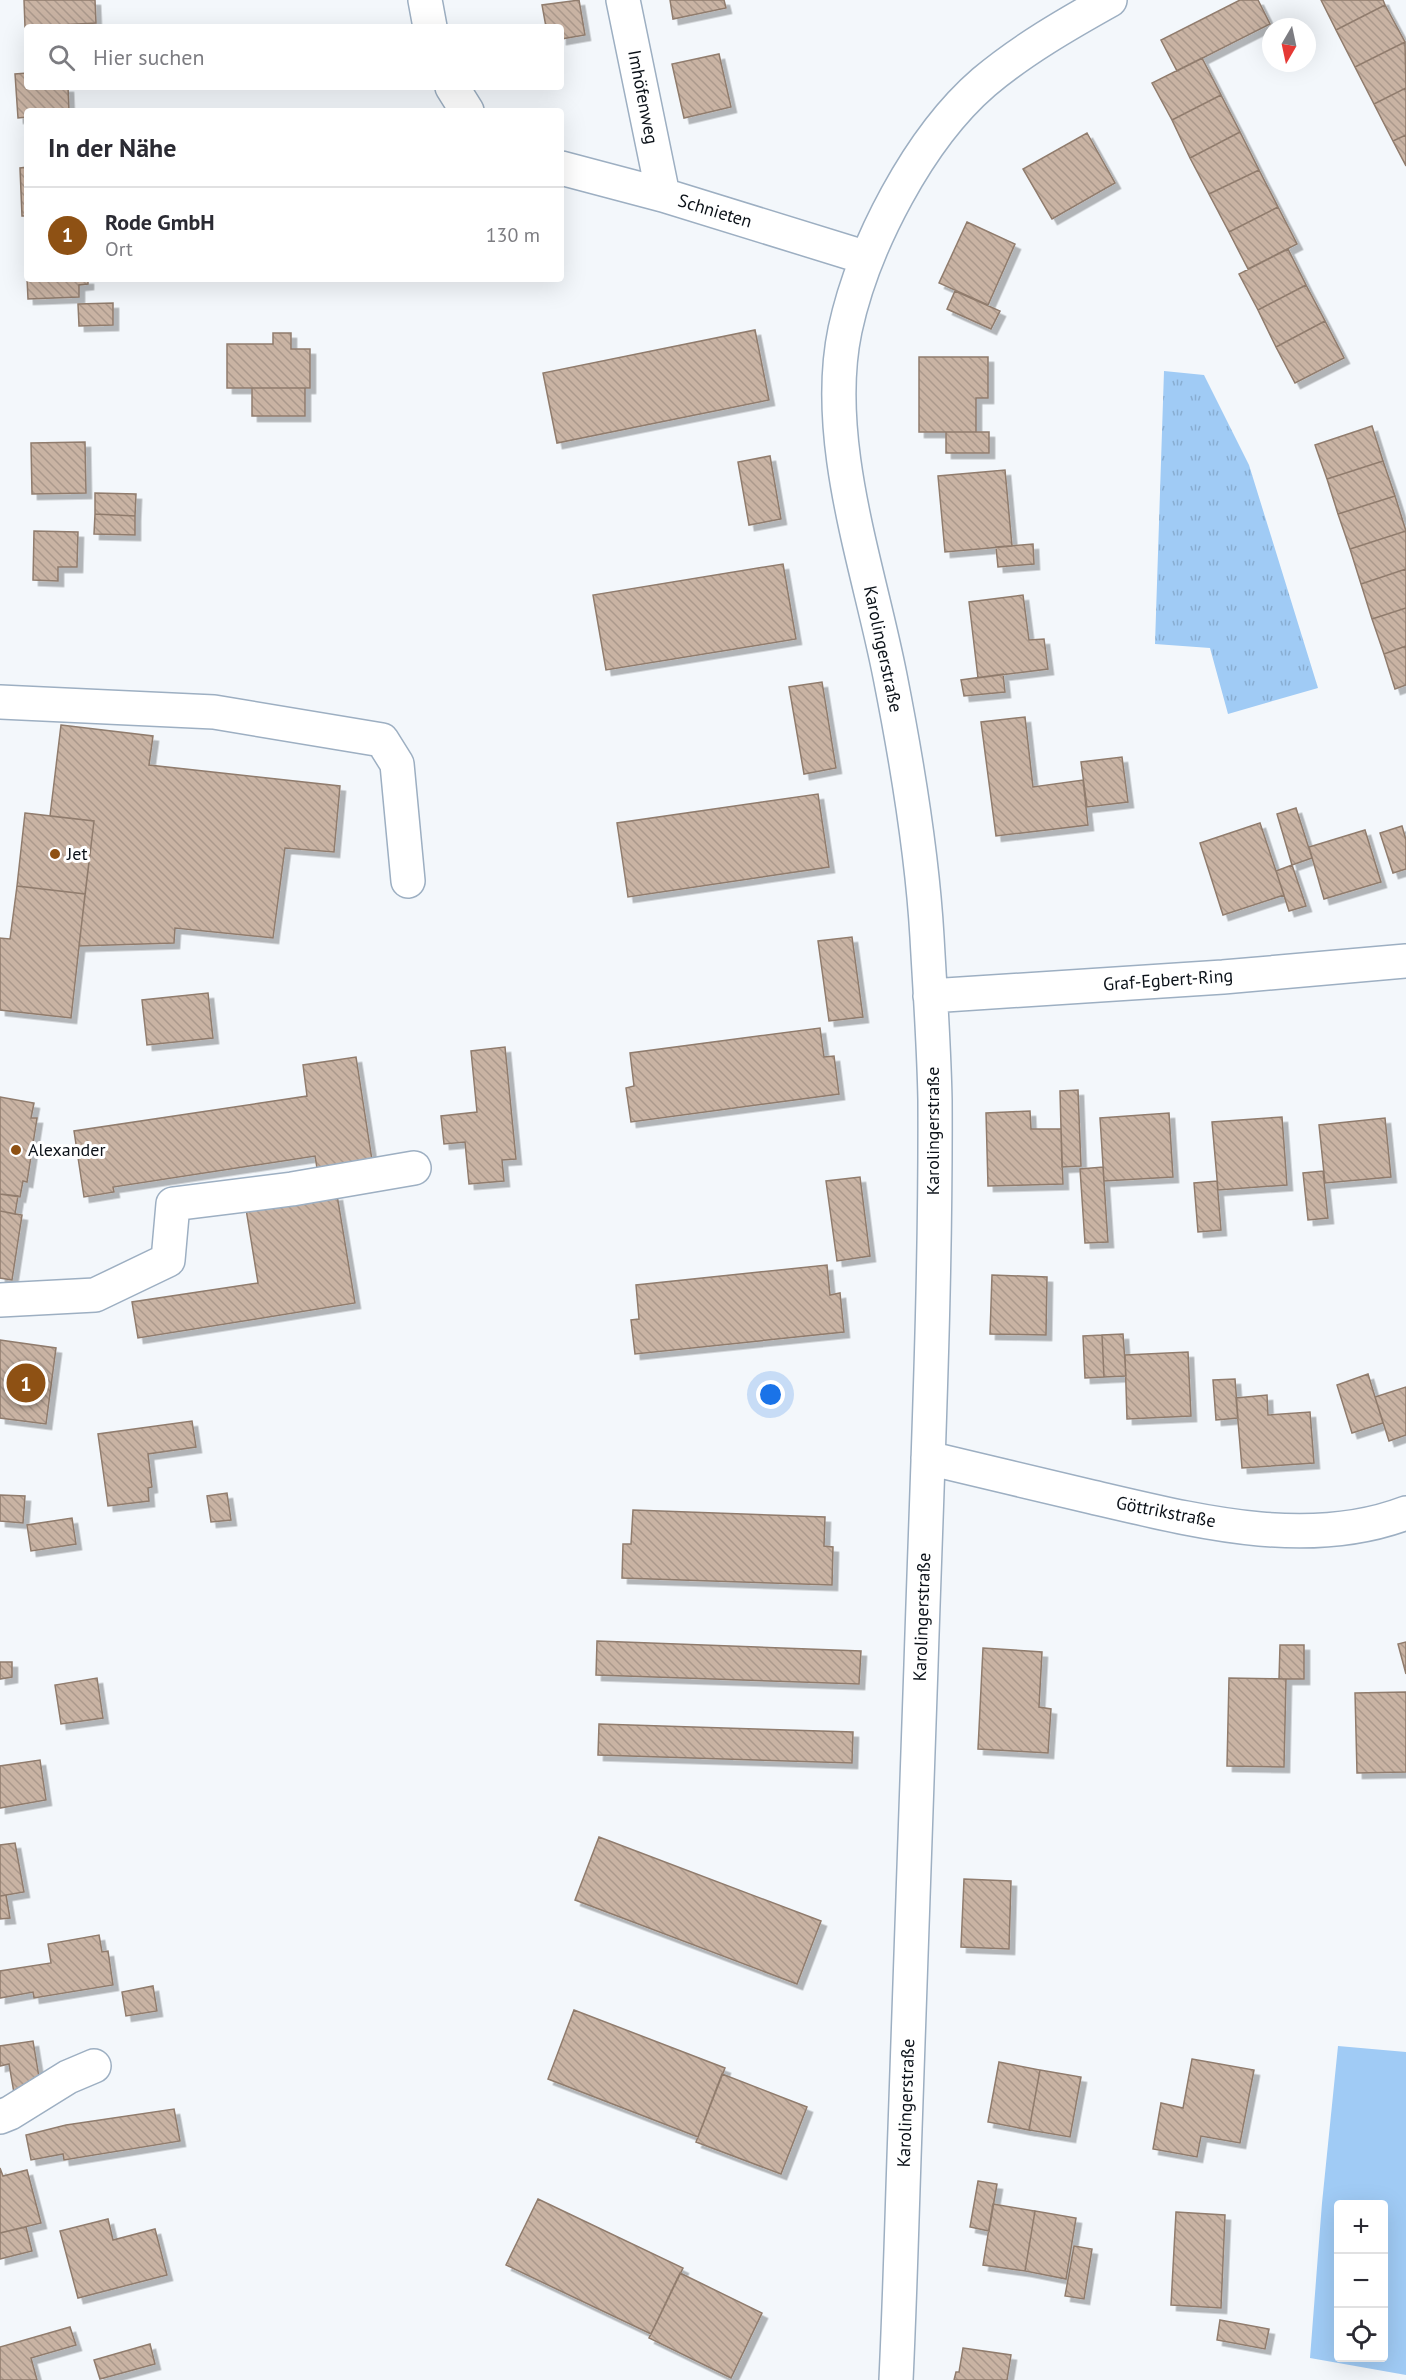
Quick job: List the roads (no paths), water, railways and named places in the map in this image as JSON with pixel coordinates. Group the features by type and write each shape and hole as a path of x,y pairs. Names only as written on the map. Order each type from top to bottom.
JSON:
{"street":[{"path":"425,0 429,24"},
{"name":"Imhöfenweg","path":"623,0 663,195"},
{"name":"Karolingerstraße","path":"896,2380 928,1458 935,1110 925,906 909,788 890,678 855,514 841,431 839,396 842,347 847,322 867,258 886,217 915,167 959,106 1005,65 1110,0"},
{"path":"454,90 465,108"},
{"name":"Schnieten","path":"564,170 663,195 867,258"},
{"path":"0,702 214,712 382,740 397,764 408,881"},
{"name":"Graf-Egbert-Ring","path":"930,996 1223,977 1406,961"},
{"path":"0,1300 95,1295 168,1260 173,1204 292,1190 414,1168"},
{"name":"Göttrikstraße","path":"928,1458 1140,1508 1263,1530 1336,1530 1386,1520 1406,1513"},
{"path":"0,2117 68,2077 94,2066"}],"place":[{"name":"Jet","path":"55,854"},
{"name":"Alexander","path":"16,1150"},
{"name":"Rode GmbH","path":"26,1383"}]}
